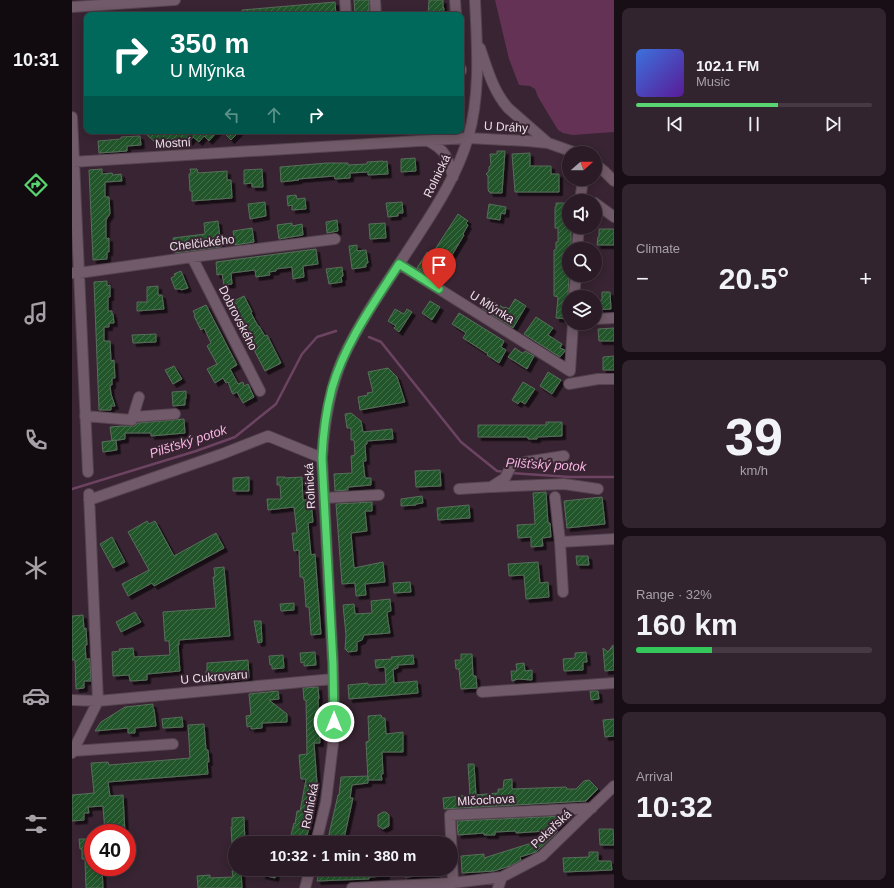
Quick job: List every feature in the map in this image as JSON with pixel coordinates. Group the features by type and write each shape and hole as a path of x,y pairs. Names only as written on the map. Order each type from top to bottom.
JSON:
{"street":[{"path":"72,7 175,0"},
{"path":"345,0 346,12"},
{"path":"375,0 376,12"},
{"path":"455,0 456,12"},
{"name":"U Dráhy","path":"474,0 477,69 475,105 468,138 548,143 562,148"},
{"name":"U Dráhy","path":"476,38 493,83 504,104 548,143"},
{"path":"72,117 76,273 88,472"},
{"name":"Mostní","path":"73,162 468,138"},
{"name":"Rolnická","path":"318,836 326,802 333,744 334,712 322,458 328,404 343,359 357,331 438,205 453,177 468,138"},
{"path":"428,141 442,149 453,177"},
{"path":"602,170 614,181"},
{"path":"602,208 614,217"},
{"name":"Chelčického","path":"76,273 192,256 335,239"},
{"name":"Dobrovského","path":"192,256 260,391"},
{"name":"U Mlýnka","path":"399,264 570,371 573,330"},
{"path":"602,319 614,318"},
{"path":"570,384 614,379"},
{"path":"133,417 139,397"},
{"path":"85,416 132,420 133,417 174,414"},
{"path":"73,752 98,701 89,497 222,454 268,436 322,458"},
{"path":"491,487 505,478 512,464 564,456"},
{"path":"459,489 564,484 598,488"},
{"path":"324,498 379,495"},
{"path":"555,497 560,542 563,592"},
{"path":"560,542 614,540"},
{"name":"U Cukrovaru","path":"72,700 98,701 333,679"},
{"path":"482,692 614,683"},
{"path":"73,752 173,744"},
{"name":"Pekařská","path":"352,888 453,883 502,877 542,856 614,786"},
{"name":"Mlčochova","path":"453,883 450,815 592,808"},
{"path":"305,888 308,876"},
{"path":"498,888 502,877"}],"shaded area":[{"path":"495,0 614,0 614,132 573,135 563,133 558,130 538,97 535,89 530,86 519,85 509,59"}],"building":[{"path":"354,0 369,0 369,12 355,12"},
{"path":"429,0 443,0 443,12 428,12"},
{"path":"335,2 336,12 242,12 242,10"},
{"path":"215,134 209,141 204,136 199,142 193,137 189,142 183,138 178,143 173,138 168,144 162,139 157,144 147,135"},
{"path":"225,134 237,134 231,140"},
{"path":"140,136 141,145 127,146 127,151 99,153 98,141 121,139 121,137"},
{"path":"497,151 505,151 502,193 490,193 491,192 489,192 488,189 488,176 486,174 491,165 490,154 497,154"},
{"path":"530,153 530,166 551,166 551,174 559,174 559,192 515,192 512,154"},
{"path":"415,158 416,171 401,172 401,159"},
{"path":"387,161 388,174 368,175 368,172 350,173 350,178 335,179 334,176 281,182 280,167 327,163 348,163 348,165 367,164 367,162"},
{"path":"102,169 102,174 121,174 122,181 105,182 105,197 109,197 110,214 106,219 106,239 109,238 109,252 107,252 107,259 93,260 89,170"},
{"path":"190,169 197,169 198,173 227,171 227,180 231,180 232,198 192,201 192,191 190,191"},
{"path":"262,169 263,187 252,187 252,183 244,184 244,170"},
{"path":"296,195 297,199 305,198 306,209 292,210 292,205 288,206 287,196"},
{"path":"265,202 266,216 250,219 248,204"},
{"path":"402,202 403,213 398,213 398,216 388,217 386,203"},
{"path":"556,203 562,203 562,234 571,234 571,242 562,242 562,282 569,282 568,290 562,290 562,318 556,318 558,297 554,296 554,250 556,250 556,242 558,242 558,228 555,228"},
{"path":"489,204 506,207 505,214 501,213 500,220 487,218"},
{"path":"458,214 468,221 466,223 468,225 463,234 464,235 452,255 451,254 450,256 446,254 441,261 440,260 430,276 417,268 427,252 432,254"},
{"path":"337,220 338,231 327,233 326,222"},
{"path":"218,221 221,247 175,253 173,238 205,234 204,223"},
{"path":"292,223 292,226 302,224 303,235 279,239 277,225"},
{"path":"385,223 386,238 370,239 369,224"},
{"path":"252,228 254,242 235,245 233,231"},
{"path":"602,229 614,229 614,245 602,245 602,242 597,242 599,234 602,234"},
{"path":"357,245 357,251 366,250 368,263 366,263 366,267 352,269 349,246"},
{"path":"316,249 318,264 303,266 304,277 293,279 292,267 276,269 276,271 269,272 270,275 256,277 255,270 231,273 232,284 224,285 222,274 217,275 216,262"},
{"path":"342,267 342,282 329,284 326,269"},
{"path":"181,271 188,288 181,290 175,289 171,278 175,276 174,274"},
{"path":"107,281 107,286 110,285 108,311 112,311 114,323 109,323 109,327 104,327 104,341 110,341 111,361 114,360 115,378 112,378 112,385 110,385 115,406 111,406 111,410 99,410 94,282"},
{"path":"158,286 158,295 162,295 164,309 137,311 137,302 147,302 147,287"},
{"path":"602,292 610,292 611,309 602,310"},
{"path":"244,296 258,326 265,336 267,335 281,363 265,371 233,309 237,308 234,301"},
{"path":"488,298 504,308 509,309 515,299 526,306 513,328 482,308"},
{"path":"430,301 440,307 432,320 422,313"},
{"path":"206,305 237,365 230,369 238,384 243,382 244,386 248,384 254,397 243,403 237,392 232,393 228,382 226,383 223,378 215,383 207,369 217,364 207,346 211,343 204,328 201,330 193,311"},
{"path":"395,309 404,314 407,309 412,312 399,332 394,328 396,326 388,321"},
{"path":"459,313 504,341 501,347 506,350 499,363 463,338 466,333 452,324"},
{"path":"536,317 553,328 548,335 562,344 560,348 565,350 560,357 524,334"},
{"path":"614,328 614,341 599,341 598,330"},
{"path":"156,334 156,342 133,343 132,335"},
{"path":"515,348 522,353 525,351 534,356 527,369 508,357"},
{"path":"614,356 614,370 603,370 603,357"},
{"path":"174,366 182,379 173,384 165,370"},
{"path":"388,368 397,377 405,402 360,410 358,397 368,395 367,393 373,392 368,372"},
{"path":"548,372 561,380 552,394 540,386"},
{"path":"523,382 535,389 525,404 520,401 518,404 512,400"},
{"path":"186,391 185,405 173,406 172,392"},
{"path":"351,413 361,421 363,432 392,429 393,439 367,441 367,444 365,444 366,461 363,461 365,478 371,478 371,485 348,487 348,490 335,491 334,474 352,473 351,456 355,455 354,440 351,440 351,428 347,428 345,414"},
{"path":"184,419 185,433 151,436 151,433 125,433 125,439 112,441 110,427 135,426 138,423"},
{"path":"546,422 562,422 562,436 537,437 537,439 528,439 528,437 478,437 478,425 546,425"},
{"path":"116,440 117,450 103,452 102,442"},
{"path":"440,470 441,486 416,487 415,471"},
{"path":"249,477 249,491 233,491 233,478"},
{"path":"277,477 302,477 303,500 311,500 313,522 308,523 311,555 315,554 321,634 311,635 309,607 306,607 304,579 303,577 300,577 299,550 294,551 292,533 297,533 294,507 268,510 267,499 281,499 280,485 277,485"},
{"path":"546,492 548,523 550,523 551,537 542,538 543,546 531,547 531,537 518,538 517,525 535,524 533,493"},
{"path":"422,496 423,503 401,506 401,499"},
{"path":"602,497 605,524 567,528 564,501"},
{"path":"372,502 372,511 365,511 367,531 351,533 354,568 383,562 385,582 365,584 366,595 356,596 355,583 342,584 336,504"},
{"path":"469,505 470,518 438,520 437,508"},
{"path":"147,521 149,524 155,521 174,556 216,533 224,548 154,586 152,583 128,596 122,584 149,570 128,532"},
{"path":"112,537 125,562 113,568 100,544"},
{"path":"576,556 588,556 589,565 577,565"},
{"path":"538,562 540,583 548,582 549,597 526,599 524,575 509,576 508,564"},
{"path":"224,567 230,636 179,640 180,671 147,674 147,680 130,681 129,675 113,676 112,652 120,651 119,649 133,648 134,657 170,655 169,641 165,641 163,612 216,608 213,577 215,577 214,568"},
{"path":"410,582 411,592 394,593 393,583"},
{"path":"390,599 391,611 387,612 390,633 364,635 362,640 357,642 357,651 348,652 345,649 346,635 343,605 354,604 355,614 372,613 371,601"},
{"path":"294,603 294,610 281,611 280,604"},
{"path":"135,612 141,622 121,632 116,622"},
{"path":"83,615 84,629 86,628 86,659 90,659 91,681 84,681 84,688 76,689 75,660 72,660 72,616"},
{"path":"254,621 261,621 262,642 258,643"},
{"path":"613,645 614,670 605,671 603,648 608,652"},
{"path":"315,652 316,665 304,666 304,662 301,663 300,653"},
{"path":"586,652 587,662 583,662 583,670 564,671 563,659 575,658 575,653"},
{"path":"461,654 472,654 473,676 476,676 477,688 461,689 459,669 456,669 455,660 461,660"},
{"path":"283,655 284,668 272,669 269,656"},
{"path":"413,655 414,664 398,665 398,668 393,669 394,683 417,681 418,693 349,699 348,685 368,683 368,685 386,684 385,667 376,668 375,660 392,659 391,657"},
{"path":"248,660 249,678 208,681 208,679 206,679 207,663"},
{"path":"524,663 525,671 532,670 532,680 518,679 512,681 511,671 517,671 516,664"},
{"path":"318,687 320,743 314,743 317,783 307,836 291,836 294,823 295,824 297,811 300,811 306,779 301,779 299,755 307,754 306,700 304,700 303,688"},
{"path":"278,691 279,699 269,700 287,714 287,722 262,723 262,728 251,729 251,726 247,727 246,716 251,715 249,694"},
{"path":"590,691 598,691 599,699 591,700"},
{"path":"153,704 156,726 135,728 135,733 128,733 128,728 95,731 101,722 125,707"},
{"path":"381,715 382,718 385,718 386,734 403,732 403,752 382,752 382,780 368,780 366,742 369,741 368,716"},
{"path":"182,717 183,727 163,728 162,719"},
{"path":"614,719 614,736 605,737 603,720"},
{"path":"204,724 206,750 208,750 209,762 207,762 208,774 108,782 110,796 123,795 125,824 104,824 103,806 88,807 89,813 84,813 84,820 72,821 72,795 94,793 91,763 108,762 109,765 190,758 188,725"},
{"path":"468,764 474,764 476,795 498,793 498,789 503,789 504,780 512,779 512,789 566,787 567,789 576,789 584,781 589,780 598,789 586,801 444,809 443,798 470,795"},
{"path":"368,776 368,783 352,785 350,798 353,798 345,836 329,836 339,795 341,777"},
{"path":"386,812 389,815 389,826 383,829 378,826 378,815"},
{"path":"563,816 564,824 559,828 544,830 546,831 516,833 516,831 495,832 495,835 484,835 484,833 458,835 457,821"},
{"path":"244,817 245,836 232,836 232,818"},
{"path":"599,829 613,829 614,845 600,845"},
{"path":"558,831 536,852 520,857 521,860 510,866 494,871 462,873 461,856 484,854 484,858 541,840 540,837"},
{"path":"79,839 84,839 84,859 82,859 82,849 80,849"},
{"path":"589,852 598,852 598,861 611,861 612,870 564,872 563,858 589,857"},
{"path":"210,875 210,878 241,876 242,888 198,888 197,876"},
{"path":"86,876 102,876 103,888 86,888"},
{"path":"318,876 386,876 369,877 369,879 317,881"}],"waterway":[{"name":"Pilšťský potok","path":"72,489 196,451 235,437 276,404 302,354 317,337 336,331"},
{"name":"Pilšťský potok","path":"369,337 381,342 461,442 497,471 506,472"},
{"name":"Pilšťský potok","path":"511,473 570,477 614,477"}],"route":[{"path":"334,722 333,664 322,458 328,404 335,378 357,331 399,264 439,289"}]}
